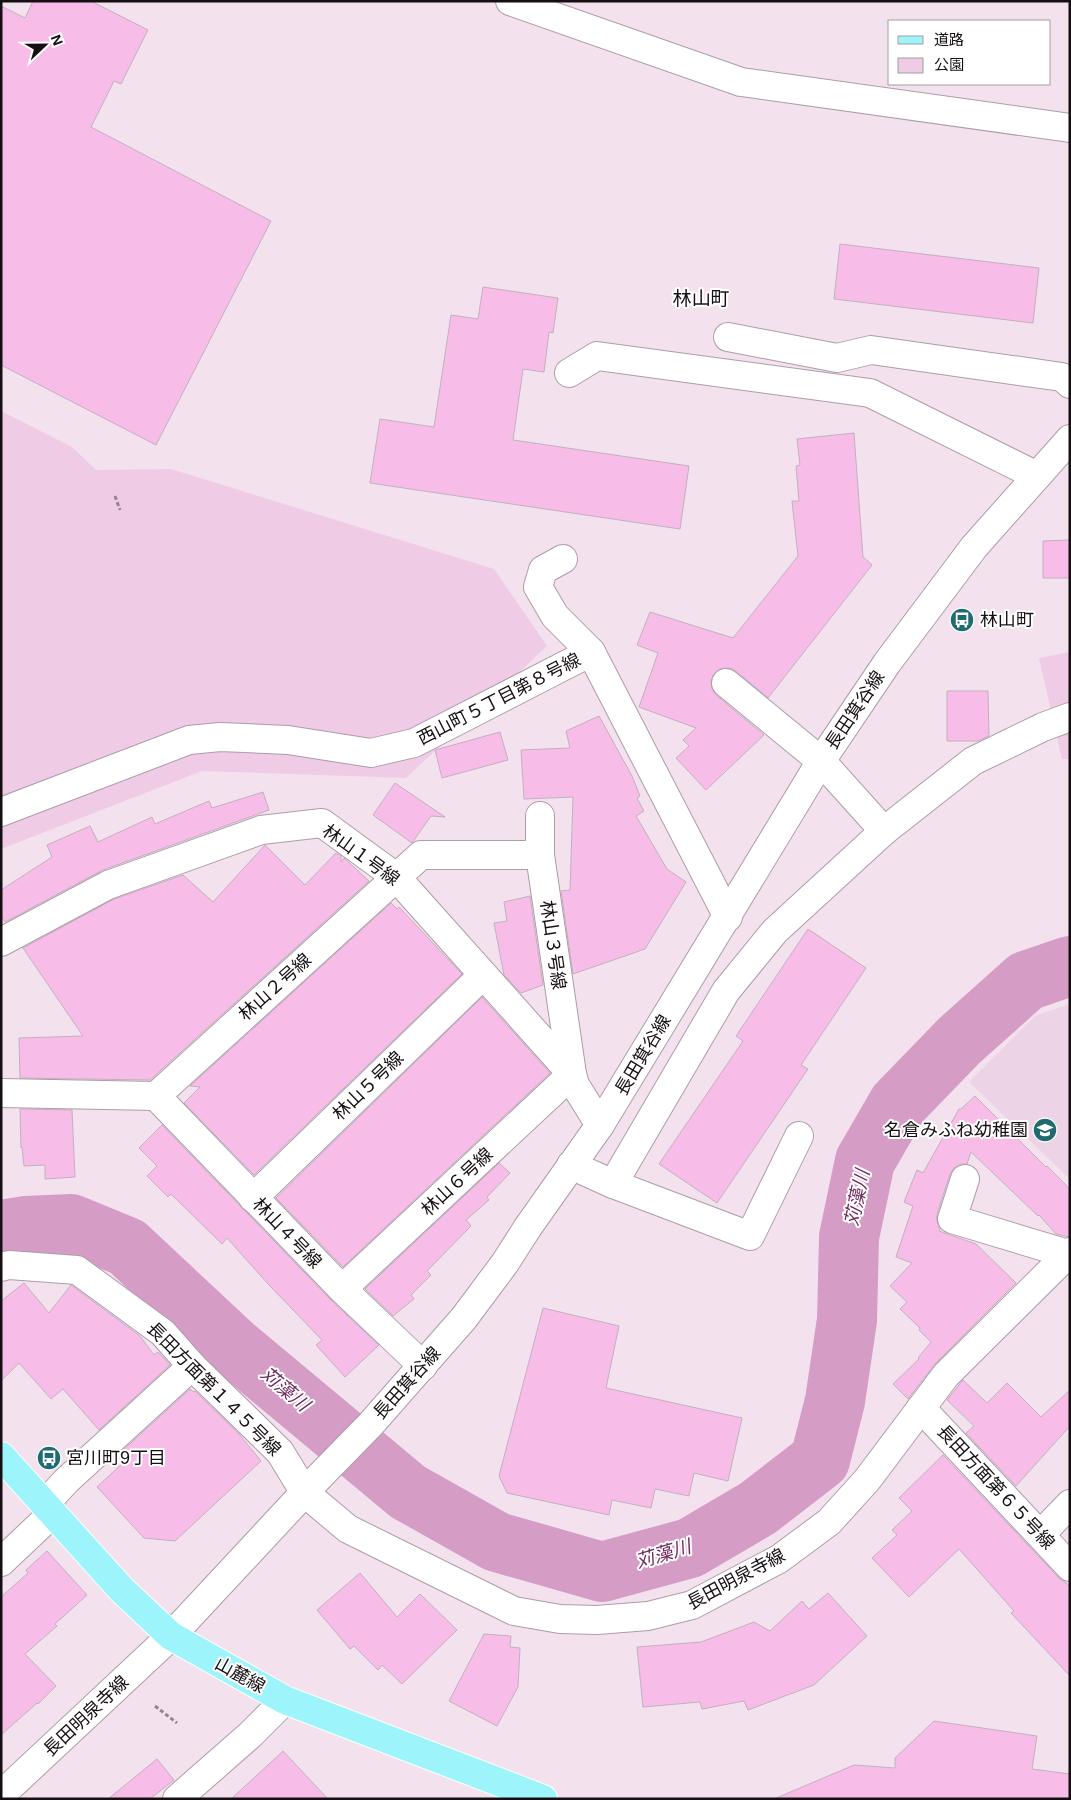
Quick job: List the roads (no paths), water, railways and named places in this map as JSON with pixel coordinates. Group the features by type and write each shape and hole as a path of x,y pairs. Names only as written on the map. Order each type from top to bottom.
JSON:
{"main road":[{"name":"山麓線","path":"1,1456 122,1590 171,1636 285,1700 543,1799"}],"street":[{"path":"510,1 741,82 1070,128"},
{"path":"728,337 837,358 871,350 1062,378 1070,384"},
{"path":"569,373 597,356 870,393 1037,476"},
{"name":"長田箕谷線","path":"171,1636 312,1484 370,1425 423,1366 476,1302 600,1125 821,761 887,663 974,548 1070,439"},
{"path":"562,559 543,570 538,587 555,616 591,652 728,917"},
{"name":"西山町５丁目第８号線","path":"1,812 189,740 220,737 288,740 371,753 414,743 591,652"},
{"path":"726,683 821,761 884,831"},
{"path":"613,1184 726,991 775,931 884,831 973,761 1043,727 1070,718"},
{"name":"林山３号線","path":"540,816 540,855 572,1074"},
{"name":"林山１号線","path":"1,942 108,885 261,830 322,823 396,877 572,1074 575,1085 600,1125"},
{"name":"林山２号線","path":"156,1096 421,855 540,855"},
{"name":"林山５号線","path":"253,1198 483,975"},
{"name":"林山６号線","path":"342,1290 572,1074"},
{"path":"1,1093 156,1096"},
{"name":"林山４号線","path":"156,1096 342,1290 423,1366"},
{"path":"571,1165 613,1184 750,1236 799,1136"},
{"path":"965,1179 952,1219 1069,1253"},
{"name":"長田明泉寺線","path":"312,1484 348,1528 514,1611 560,1619 597,1620 648,1616 692,1605 779,1559 829,1522 866,1480 946,1376 1069,1253"},
{"name":"長田方面第１４５号線","path":"1,1268 9,1265 77,1270 163,1333 192,1366 312,1484"},
{"path":"1,1562 49,1509 66,1481 192,1366"},
{"name":"長田方面第６５号線","path":"921,1408 1070,1567"},
{"path":"1041,1534 1070,1504"},
{"name":"長田明泉寺線","path":"1,1796 171,1636"},
{"path":"177,1799 250,1735 285,1700"}],"waterway":[{"name":"苅藻川","path":"1,1230 25,1226 71,1224 127,1247 234,1347 408,1492 497,1542 602,1572 690,1548 758,1508 820,1460 835,1401 847,1320 849,1237 865,1161 898,1104 959,1041 1026,981 1070,966"}],"place":[{"name":"林山町","path":"962,620"},
{"name":"名倉みふね幼稚園","path":"1045,1130"},
{"name":"宮川町9丁目","path":"49,1458"}],"district":[{"name":"林山町","path":"701,298"}]}
